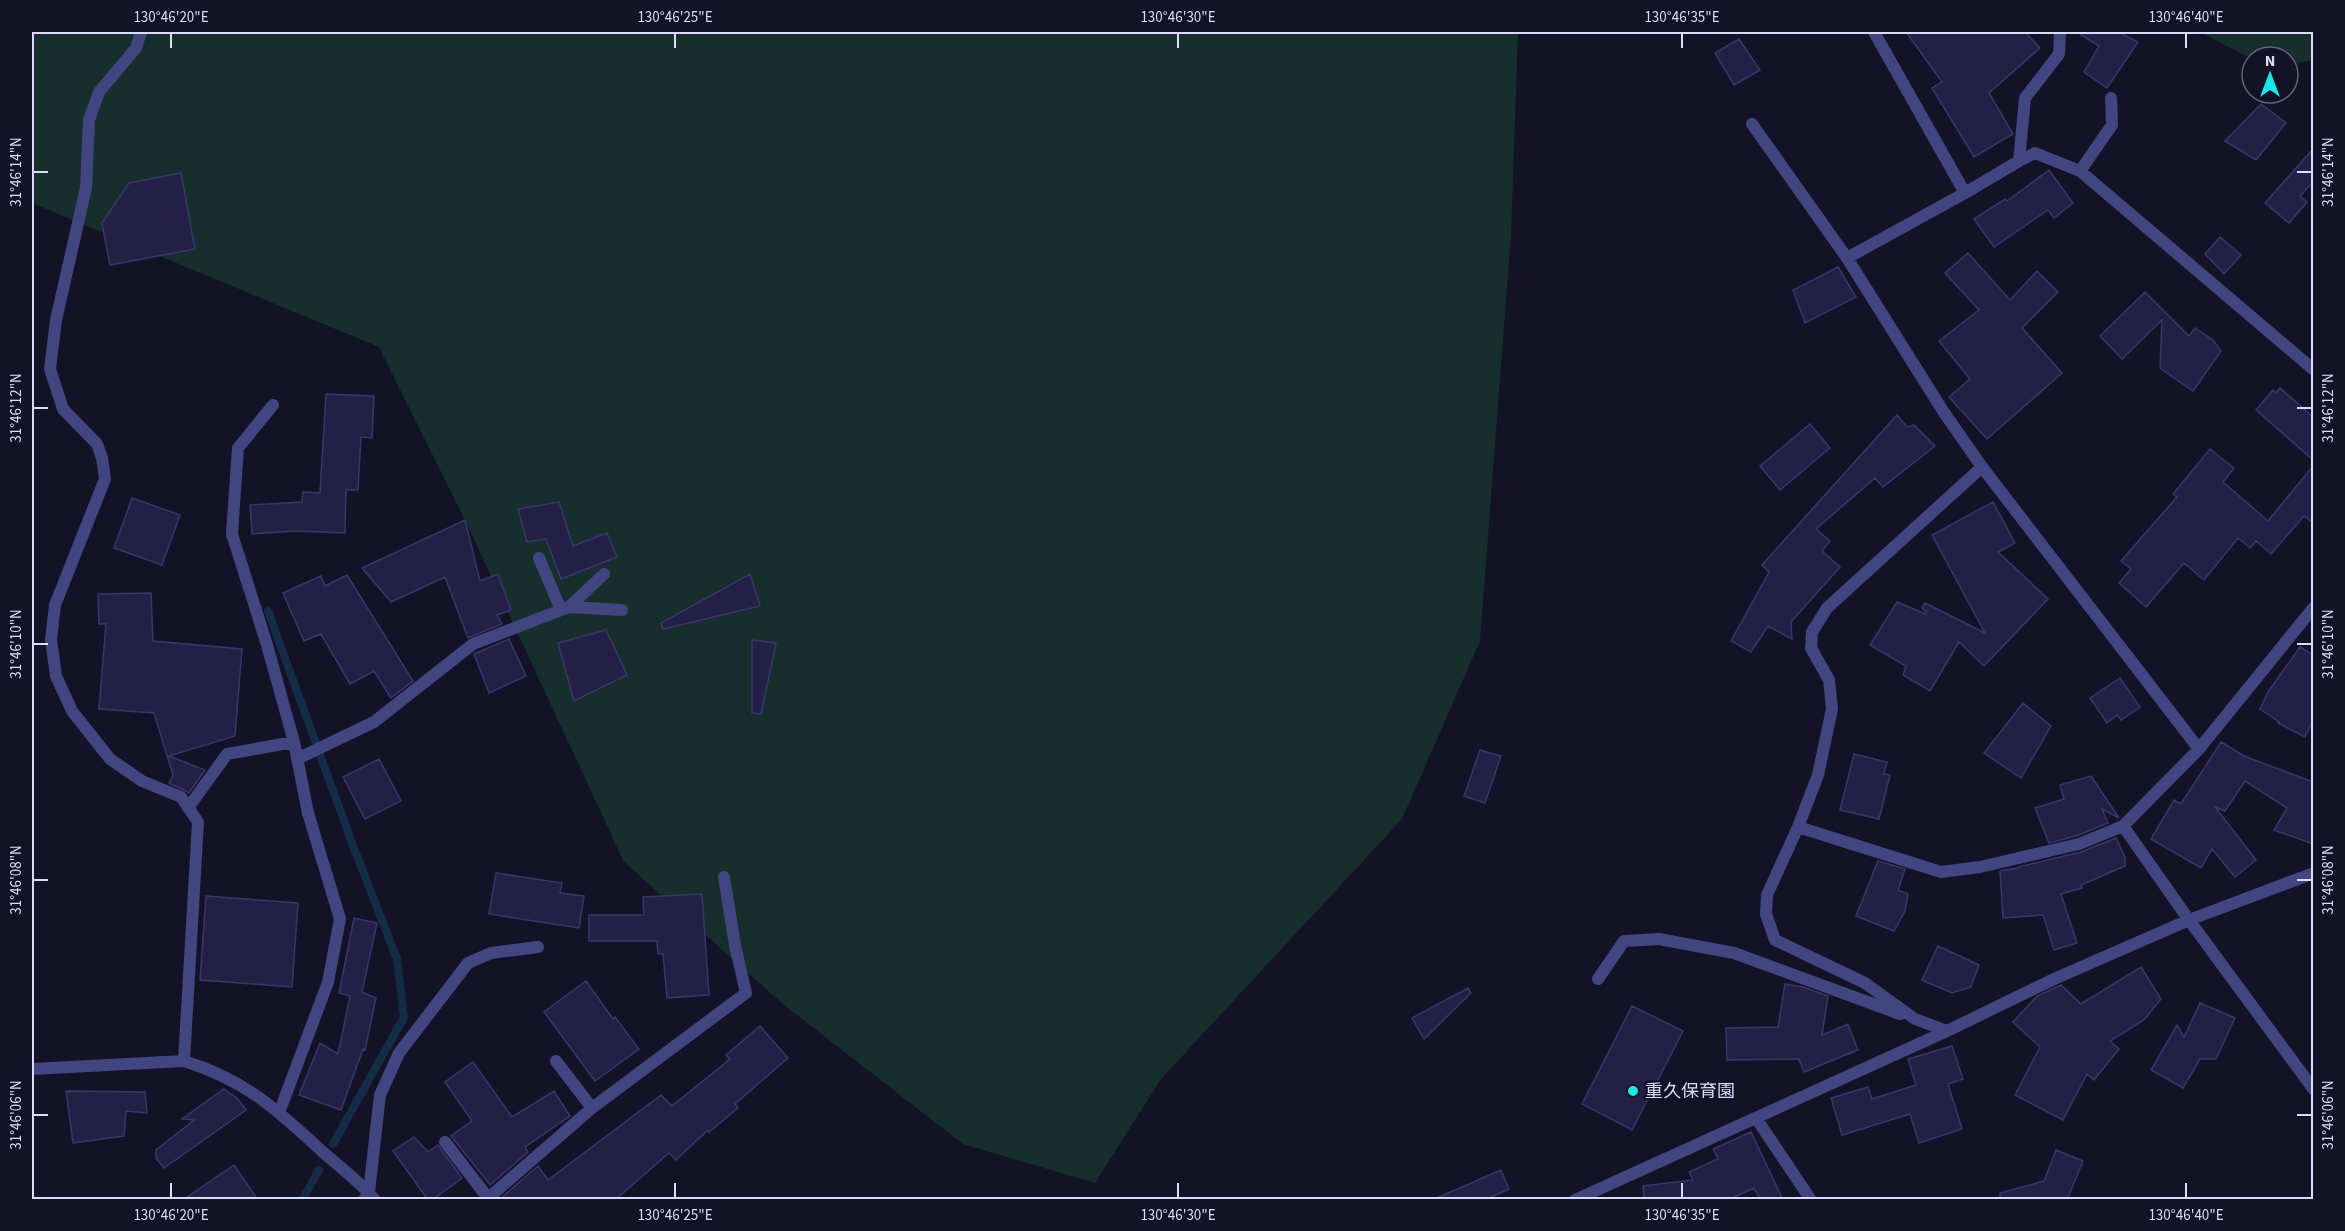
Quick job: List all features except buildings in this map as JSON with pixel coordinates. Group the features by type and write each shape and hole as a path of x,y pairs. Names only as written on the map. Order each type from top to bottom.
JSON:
{"street":[{"path":"141,32 136,48 99,92 89,120 86,188 56,321 50,369 55,389 63,409 97,444 105,479 55,605 51,639 56,676 72,711 110,759 142,781 181,797 198,822 184,1061"},
{"path":"1874,32 1965,193"},
{"path":"2019,161 2025,98 2059,54 2060,32"},
{"path":"2080,171 2112,125 2111,98"},
{"path":"1752,124 1847,258 1943,411 1982,467 2199,749"},
{"path":"1847,258 2035,153 2080,171 2313,370"},
{"path":"273,405 238,448 232,534 267,645 294,742 308,813 340,920 328,982 279,1113"},
{"path":"1915,1019 1865,983 1775,940 1766,914 1767,895 1798,827 1818,775 1832,709 1829,680 1811,648 1812,632 1827,608 1982,467"},
{"path":"539,558 565,609"},
{"path":"565,609 604,573"},
{"path":"1798,827 1941,872 1980,867 2079,843 2123,826 2199,749 2313,607"},
{"path":"297,759 374,722 473,644 565,609 622,610"},
{"path":"188,808 227,753 294,742"},
{"path":"2123,826 2313,1090"},
{"path":"1575,1200 1947,1031 2054,978 2189,920 2313,873"},
{"path":"446,1142 487,1199 592,1108 747,993 735,945 724,877"},
{"path":"1598,979 1624,941 1659,939 1734,953 1947,1031"},
{"path":"369,1197 380,1095 399,1053 468,963 491,953 538,947"},
{"path":"32,1069 184,1061 206,1068 241,1085 268,1102 369,1197"},
{"path":"556,1061 592,1108"},
{"path":"1756,1118 1811,1200"}],"green space":[{"path":"32,32 1518,32 1511,235 1480,641 1402,819 1161,1079 1095,1183 963,1144 784,1005 624,862 465,520 379,347 32,203"},
{"path":"2200,32 2313,32 2313,60 2300,63 2300,45 2240,45 2240,53"}],"waterway":[{"path":"268,611 352,843 397,959 404,1017 333,1144"},
{"path":"302,1200 319,1170"}],"place":[{"name":"重久保育園","path":"1633,1091"}]}
